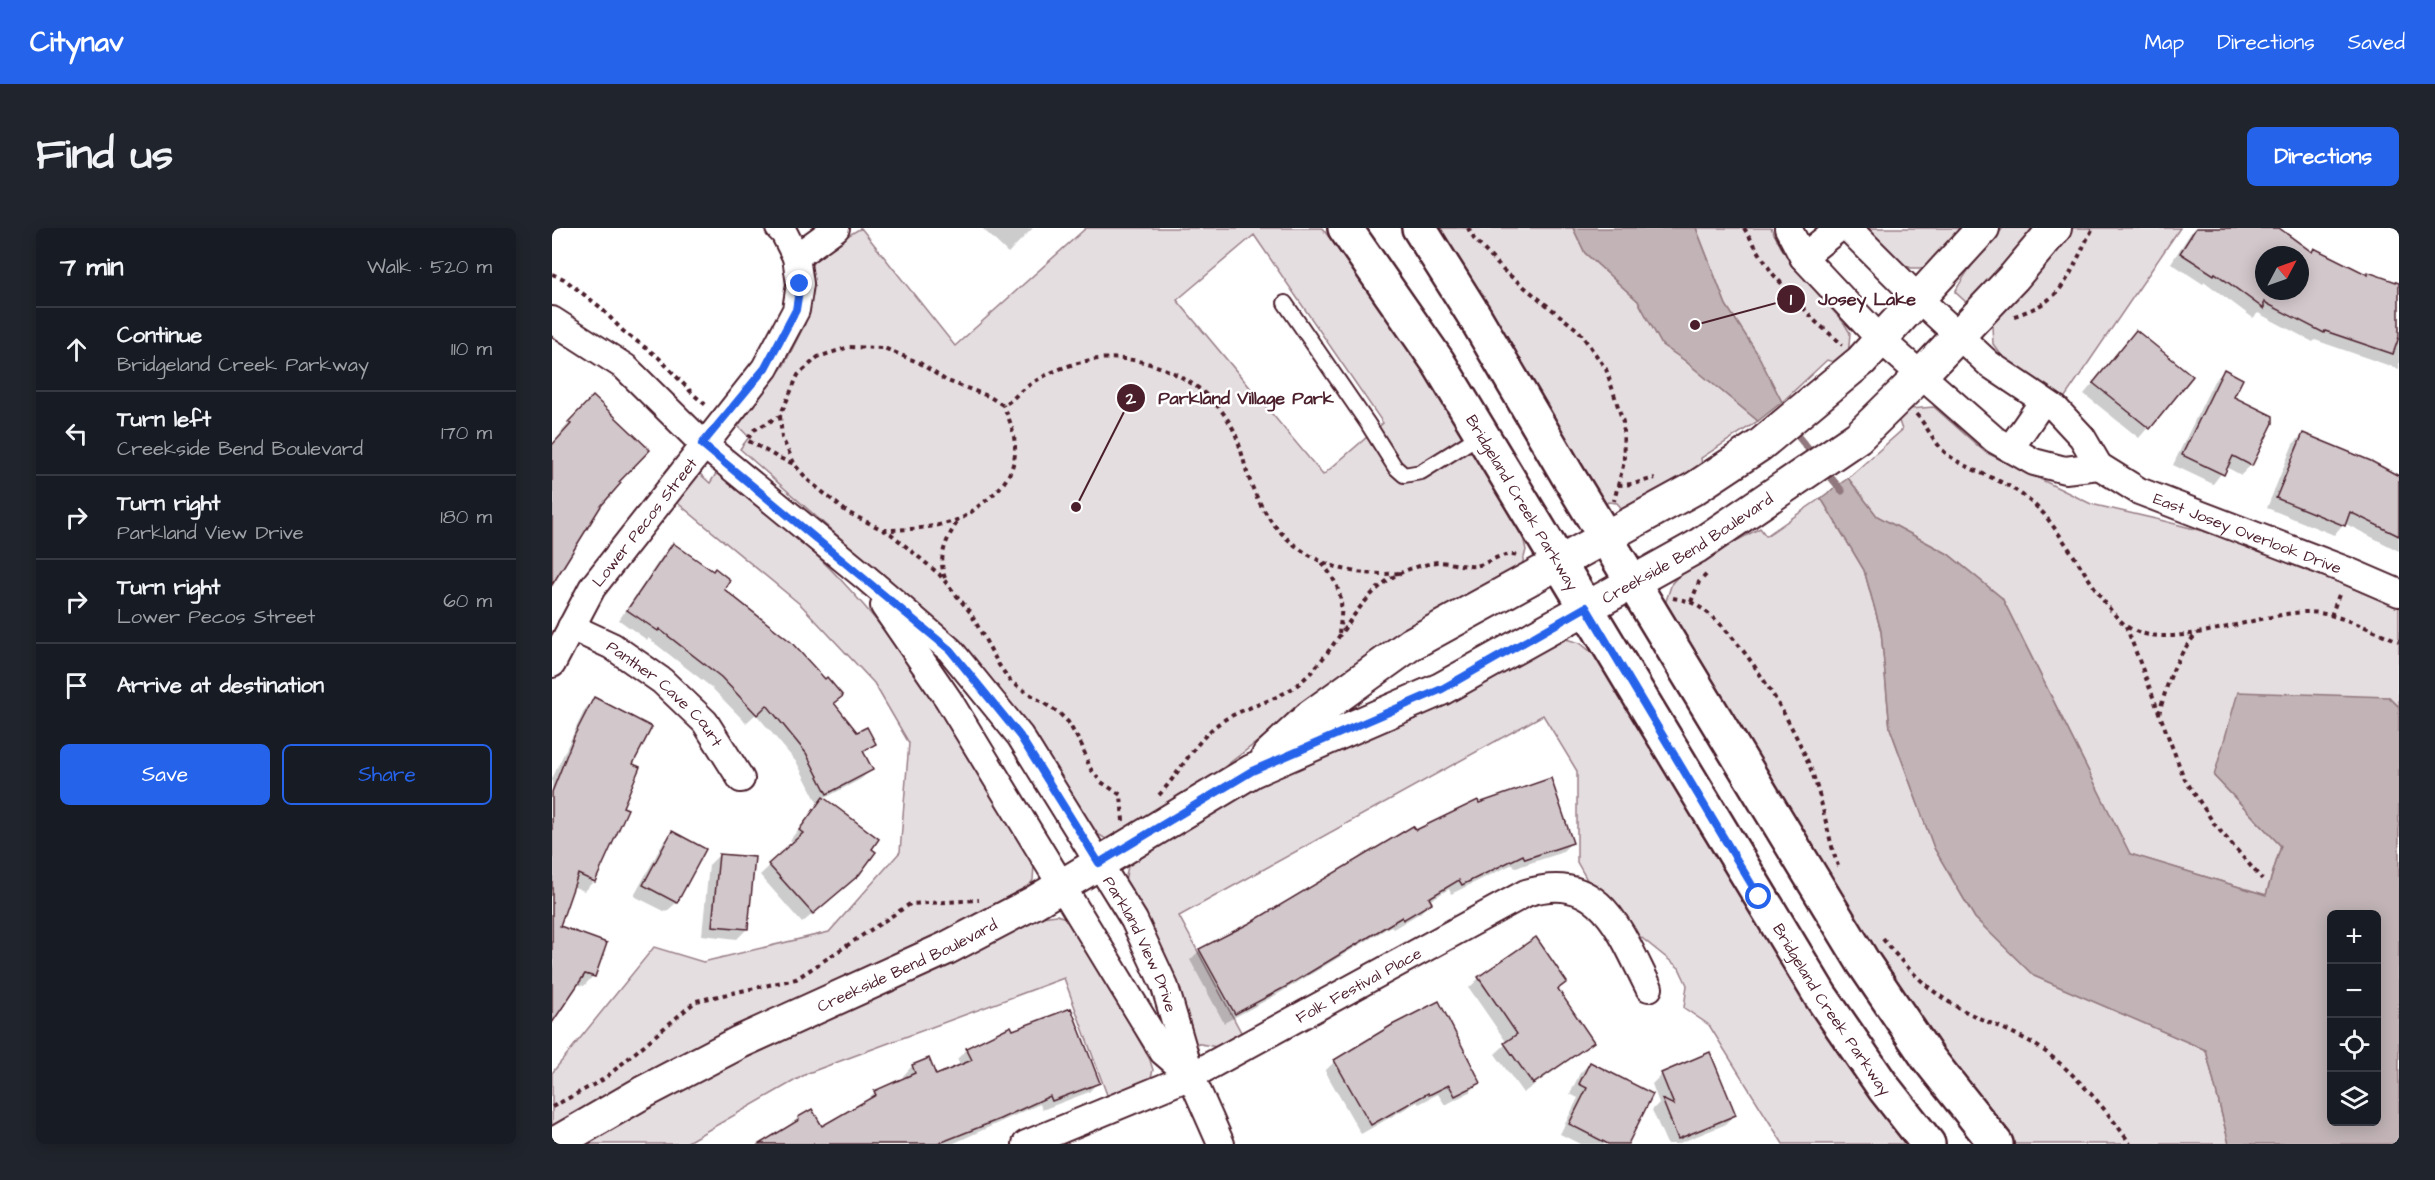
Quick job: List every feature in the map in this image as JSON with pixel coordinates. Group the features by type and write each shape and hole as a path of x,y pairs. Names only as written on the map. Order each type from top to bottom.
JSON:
{"main road":[{"name":"Bridgeland Creek Parkway","path":"1345,228 1438,362 1820,995 1884,1088 1928,1144"},
{"path":"1419,228 1643,577 1863,962 1928,1058 1996,1144"}],"street":[{"path":"779,228 796,257 836,228"},
{"path":"1788,228 1803,257 1880,339 1995,440 2034,462 2065,470 2099,466"},
{"path":"1803,257 1839,228"},
{"name":"East Josey Overlook Drive","path":"1848,228 1958,337 1989,364 2056,409 2082,437 2099,466 2139,491 2348,571 2399,593"},
{"name":"Creekside Bend Boulevard","path":"1252,771 1311,716 1412,644 1695,488 1760,445 1861,361 1983,228"},
{"name":"Creekside Bend Boulevard","path":"554,1144 642,1093 731,1047 947,948 1062,886 1092,853 1252,771 1442,689 1696,547 1858,437 1958,337 2014,277 2055,228"},
{"name":"Lower Pecos Street","path":"552,664 591,588 702,444 765,368 796,310 800,284 796,257"},
{"name":"Parkland View Drive","path":"552,320 625,367 702,444 864,576 950,650 1020,736 1134,920 1165,987 1191,1076 1221,1144"},
{"path":"2010,449 2043,401"},
{"name":"Parkland View Drive","path":"864,576 948,699 1163,1052 1191,1076"},
{"name":"Panther Cave Court","path":"571,627 612,646 662,681 705,722 741,779"},
{"name":"Folk Festival Place","path":"1026,1144 1191,1076 1526,893 1545,887 1565,887 1583,893 1600,903 1612,917 1649,988"}],"lane":[{"path":"1285,303 1395,467 1404,475 1421,472 1482,434"}],"path":[{"path":"1468,228 1474,239 1503,270 1579,331 1606,369 1623,422 1624,462 1613,507 1615,532"},
{"path":"1744,228 1772,273 1816,322 1847,348"},
{"path":"2009,317 2044,304 2055,296 2068,280 2093,228"},
{"path":"552,274 564,279 600,307 623,331 658,357 693,394 747,440 794,464"},
{"path":"946,582 942,571 944,544 958,520 999,491 1010,474 1016,441 1013,426 1004,405 988,396 945,380 920,363 885,348 849,347 818,357 798,375 780,416 782,438 794,464 809,481 846,512 882,530 915,553 946,582 970,612 1011,682 1059,713 1074,730 1090,768 1101,782 1120,795 1123,821"},
{"path":"1004,405 1020,391 1057,369 1093,360 1129,360 1164,368 1193,383 1218,407 1231,426 1250,481 1261,507 1272,524 1287,540 1321,562 1332,576 1341,593 1343,609 1339,634"},
{"path":"1914,413 1926,425 1947,454 2010,487 2031,501 2044,514 2110,610 2136,632 2161,637 2197,633 2285,613 2310,612 2331,616 2399,641"},
{"path":"747,440 754,430 780,416"},
{"path":"882,530 902,530 958,520"},
{"path":"1321,562 1370,573 1400,573 1438,562 1476,566 1501,554 1524,557"},
{"path":"1158,796 1219,723 1280,696 1302,682 1320,663 1339,634 1377,588 1400,573"},
{"path":"1643,577 1669,597 1691,602 1713,618 1736,642 1766,682 1801,745 1814,777 1841,874"},
{"path":"2125,625 2184,778 2215,825 2262,879"},
{"path":"2159,715 2174,666 2197,633"},
{"path":"1092,853 1128,818"},
{"path":"552,1107 604,1079 696,1001 796,979 910,904 979,900 989,895"},
{"path":"1877,932 1910,970 1948,1002 2042,1049 2094,1099 2130,1144"}],"shaded area":[{"path":"861,228 955,346 1086,228 1322,228 1358,275 1424,371 1522,533 1526,550 1522,565 1295,713 1198,787 1118,836 1106,839 1091,830 891,583 740,449 749,437 738,426 784,365 805,324 811,300 809,270 822,251","holes":["1254,235 1383,423 1323,475 1177,300"]},
{"path":"1430,228 1573,228 1585,253 1638,301 1662,345 1684,360 1758,421 1701,458 1702,466 1624,511 1617,503 1608,502 1604,506"},
{"path":"1573,228 1696,228 1726,305 1757,353 1782,402 1758,421 1684,360 1662,345 1638,301 1585,253"},
{"path":"1696,228 1771,228 1797,270 1844,323 1850,333 1848,357 1839,364 1827,360 1782,402 1757,353 1726,305"},
{"path":"1868,228 1971,228 1930,268 1911,268 1901,263"},
{"path":"2003,228 2043,228 1983,292 1966,302 1955,292 1971,266"},
{"path":"2070,228 2180,228 2063,400 2002,356 1993,344 1992,326 2000,310"},
{"path":"1934,407 1985,452 2091,504 2240,541 2399,605 2399,707 2389,697 2214,776 2281,846 2266,895 2130,854 2002,598 1948,554 1877,516 1848,478 1902,430 1898,418 1910,409"},
{"path":"717,472 812,551 870,612 945,716 1034,865 1033,880 1026,891 552,1130 552,1073 654,947 703,962 829,932 900,852 909,743 874,683 801,605 674,500 699,473 710,483"},
{"path":"1848,478 1877,516 1948,554 2002,598 2130,854 2266,895 2281,846 2214,776 2238,692 2389,697 2399,707 2399,1144 2229,1144 2206,1050 2034,976 1975,918 1934,848 1890,728 1881,631 1864,570 1821,498"},
{"path":"1821,498 1864,570 1881,631 1890,728 1934,848 1975,918 2035,976 2206,1050 2229,1144 2013,1144 1975,1098 1910,1010 1665,604 1672,583 1685,569 1760,528 1766,536"},
{"path":"1562,638 1580,643 1596,656 1707,844 1784,967 1866,1086 1910,1144 1783,1144 1709,1025 1684,1008 1687,985 1679,968 1637,934 1613,903 1590,885 1577,862 1577,771 1543,715 1179,916 1242,1034 1217,1047 1195,1043 1124,886 1128,866 1262,782 1390,729"},
{"path":"1057,915 1068,919 1075,926 1150,1060 1153,1070 1150,1081 1110,1103 1064,978 808,1073 684,1144 581,1144 735,1060 935,971 1041,917"}],"building":[{"path":"2196,228 2279,228 2304,246 2255,246 2255,300 2309,300 2309,250 2312,252 2314,248 2368,275 2368,272 2399,283 2399,337 2393,354 2325,331 2324,333 2264,302 2264,309 2215,273 2214,275 2180,253"},
{"path":"2136,330 2193,376 2150,429 2093,383"},
{"path":"2224,369 2243,379 2234,397 2273,416 2273,423 2252,466 2233,456 2224,475 2182,455"},
{"path":"593,396 650,450 619,482 621,483 601,506 552,585 552,445 571,424 568,422"},
{"path":"2303,433 2371,461 2399,476 2399,536 2350,512 2345,526 2276,498"},
{"path":"673,543 713,571 715,568 730,580 724,589 791,642 825,679 827,677 843,696 834,703 857,732 867,727 876,744 863,751 873,770 827,794 806,753 767,705 757,715 721,677 659,629 658,631 627,610"},
{"path":"594,697 652,727 633,764 640,767 623,807 628,809 595,882 578,874 560,926 607,943 595,977 585,974 552,1023 552,792 575,734"},
{"path":"1551,778 1573,843 1525,859 1523,855 1462,885 1459,880 1429,898 1432,903 1403,920 1402,917 1289,985 1235,1014 1199,949 1250,923 1413,826 1416,830 1478,800 1479,803"},
{"path":"823,797 879,839 872,849 876,852 859,875 813,914 768,864 803,833 799,830"},
{"path":"672,831 706,849 677,903 643,885"},
{"path":"719,854 755,857 748,929 712,926"},
{"path":"1536,937 1567,982 1558,989 1594,1042 1533,1084 1504,1043 1517,1034 1478,977"},
{"path":"1439,1001 1481,1083 1455,1096 1449,1085 1429,1095 1428,1093 1371,1125 1334,1060 1392,1025"},
{"path":"1071,1008 1100,1083 1052,1101 1050,1096 937,1144 759,1144 799,1120 798,1117 812,1109 822,1126 876,1095 874,1091 915,1073 912,1065 929,1058 936,1075 972,1060 966,1048 1011,1026 1013,1030"},
{"path":"1710,1052 1736,1115 1678,1139 1662,1099 1674,1105 1661,1073"},
{"path":"1590,1062 1653,1094 1628,1144 1608,1144 1569,1124 1587,1088 1579,1084"}],"waterway":[{"path":"1792,429 1814,456"},
{"path":"1824,469 1842,491"}],"place":[{"name":"Josey Lake","path":"1695,325"},
{"name":"Parkland Village Park","path":"1076,507"}],"route":[{"path":"800,284 796,310 765,368 702,444 864,576 950,650 1020,736 1099,863 1252,771 1442,689 1586,607 1759,897"}]}
